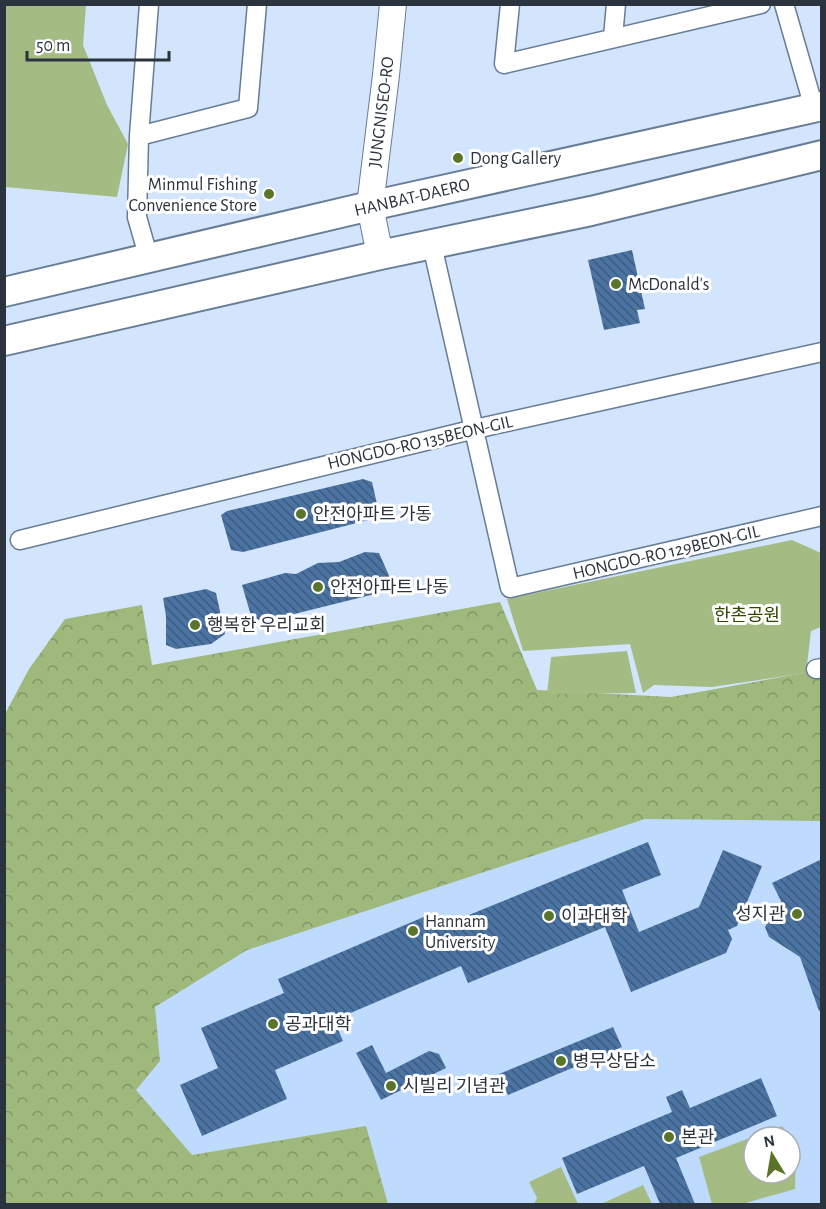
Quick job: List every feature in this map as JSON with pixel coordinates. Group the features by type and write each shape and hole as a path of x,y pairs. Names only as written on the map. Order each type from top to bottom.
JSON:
{"main road":[{"name":"JUNGNISEO-RO","path":"380,255 370,206 393,4"},
{"name":"HANBAT-DAERO","path":"4,292 370,206 818,107"},
{"path":"4,340 380,255 591,211 822,155"}],"street":[{"path":"149,4 139,136 137,217 149,259"},
{"path":"139,136 248,108 257,4"},
{"path":"510,4 504,64 761,4"},
{"path":"614,37 616,4"},
{"path":"784,4 818,107"},
{"path":"432,245 475,429"},
{"name":"HONGDO-RO 135BEON-GIL","path":"20,540 475,429 822,352"},
{"name":"HONGDO-RO 129BEON-GIL","path":"475,429 510,588 822,516"}],"shaded area":[{"name":"Hannam University","path":"150,670 671,698 821,671 821,1204 5,1204 4,725"}],"green space":[{"path":"4,5 86,5 83,45 107,105 128,144 117,197 5,187"},
{"name":"한촌공원","path":"792,540 821,553 821,627 811,631 806,673 712,687 654,685 643,693 630,644 523,651 507,599"},
{"path":"500,602 537,690 671,697 821,670 821,821 645,819 247,950 155,1007 160,1061 136,1090 192,1155 366,1126 388,1204 5,1204 5,714 29,669 65,619 142,605 152,665"},
{"path":"627,651 636,693 547,694 551,657"},
{"path":"742,1141 742,1185 795,1185 795,1189 742,1204 712,1204 699,1157"},
{"path":"561,1167 578,1204 534,1204 537,1198 529,1182"},
{"path":"643,1185 652,1204 601,1204"}],"building":[{"name":"McDonald's","path":"632,250 645,309 637,310 640,323 604,330 588,260"},
{"name":"안전아파트 가동","path":"363,479 372,482 380,517 243,552 231,550 221,515 227,511"},
{"name":"안전아파트 나동","path":"365,552 379,553 395,589 266,621 252,619 242,585 285,573 296,574 318,563 339,562"},
{"name":"행복한 우리교회","path":"206,589 216,593 225,634 211,644 176,649 166,645 166,616 163,598"},
{"path":"648,842 661,875 622,890 639,932 699,907 723,850 762,866 737,926 728,930 732,939 726,953 631,992 605,927 468,983 461,966 334,1020 343,1041 275,1070 287,1099 202,1136 180,1085 218,1068 201,1028 284,993 278,979 426,916 432,930"},
{"name":"성지관","path":"822,859 822,1010 819,1011 800,957 769,937 765,927 781,901 772,883"},
{"name":"병무상담소","path":"613,1027 622,1047 508,1095 499,1074"},
{"name":"시빌리 기념관","path":"372,1045 386,1073 429,1051 439,1054 446,1068 381,1100 356,1053"},
{"name":"본관","path":"761,1078 777,1116 755,1125 742,1125 742,1131 676,1158 695,1204 660,1204 644,1166 577,1194 562,1158 672,1112 666,1097 682,1090 690,1108"}],"place":[{"name":"Dong Gallery","path":"458,158"},
{"name":"Minmul Fishing Convenience Store","path":"269,194"},
{"name":"McDonald's","path":"616,284"},
{"name":"안전아파트 가동","path":"301,514"},
{"name":"안전아파트 나동","path":"318,587"},
{"name":"행복한 우리교회","path":"195,625"},
{"name":"성지관","path":"797,914"},
{"name":"이과대학","path":"549,916"},
{"name":"Hannam University","path":"413,931"},
{"name":"공과대학","path":"273,1024"},
{"name":"병무상담소","path":"561,1061"},
{"name":"시빌리 기념관","path":"391,1086"},
{"name":"본관","path":"669,1137"}]}
